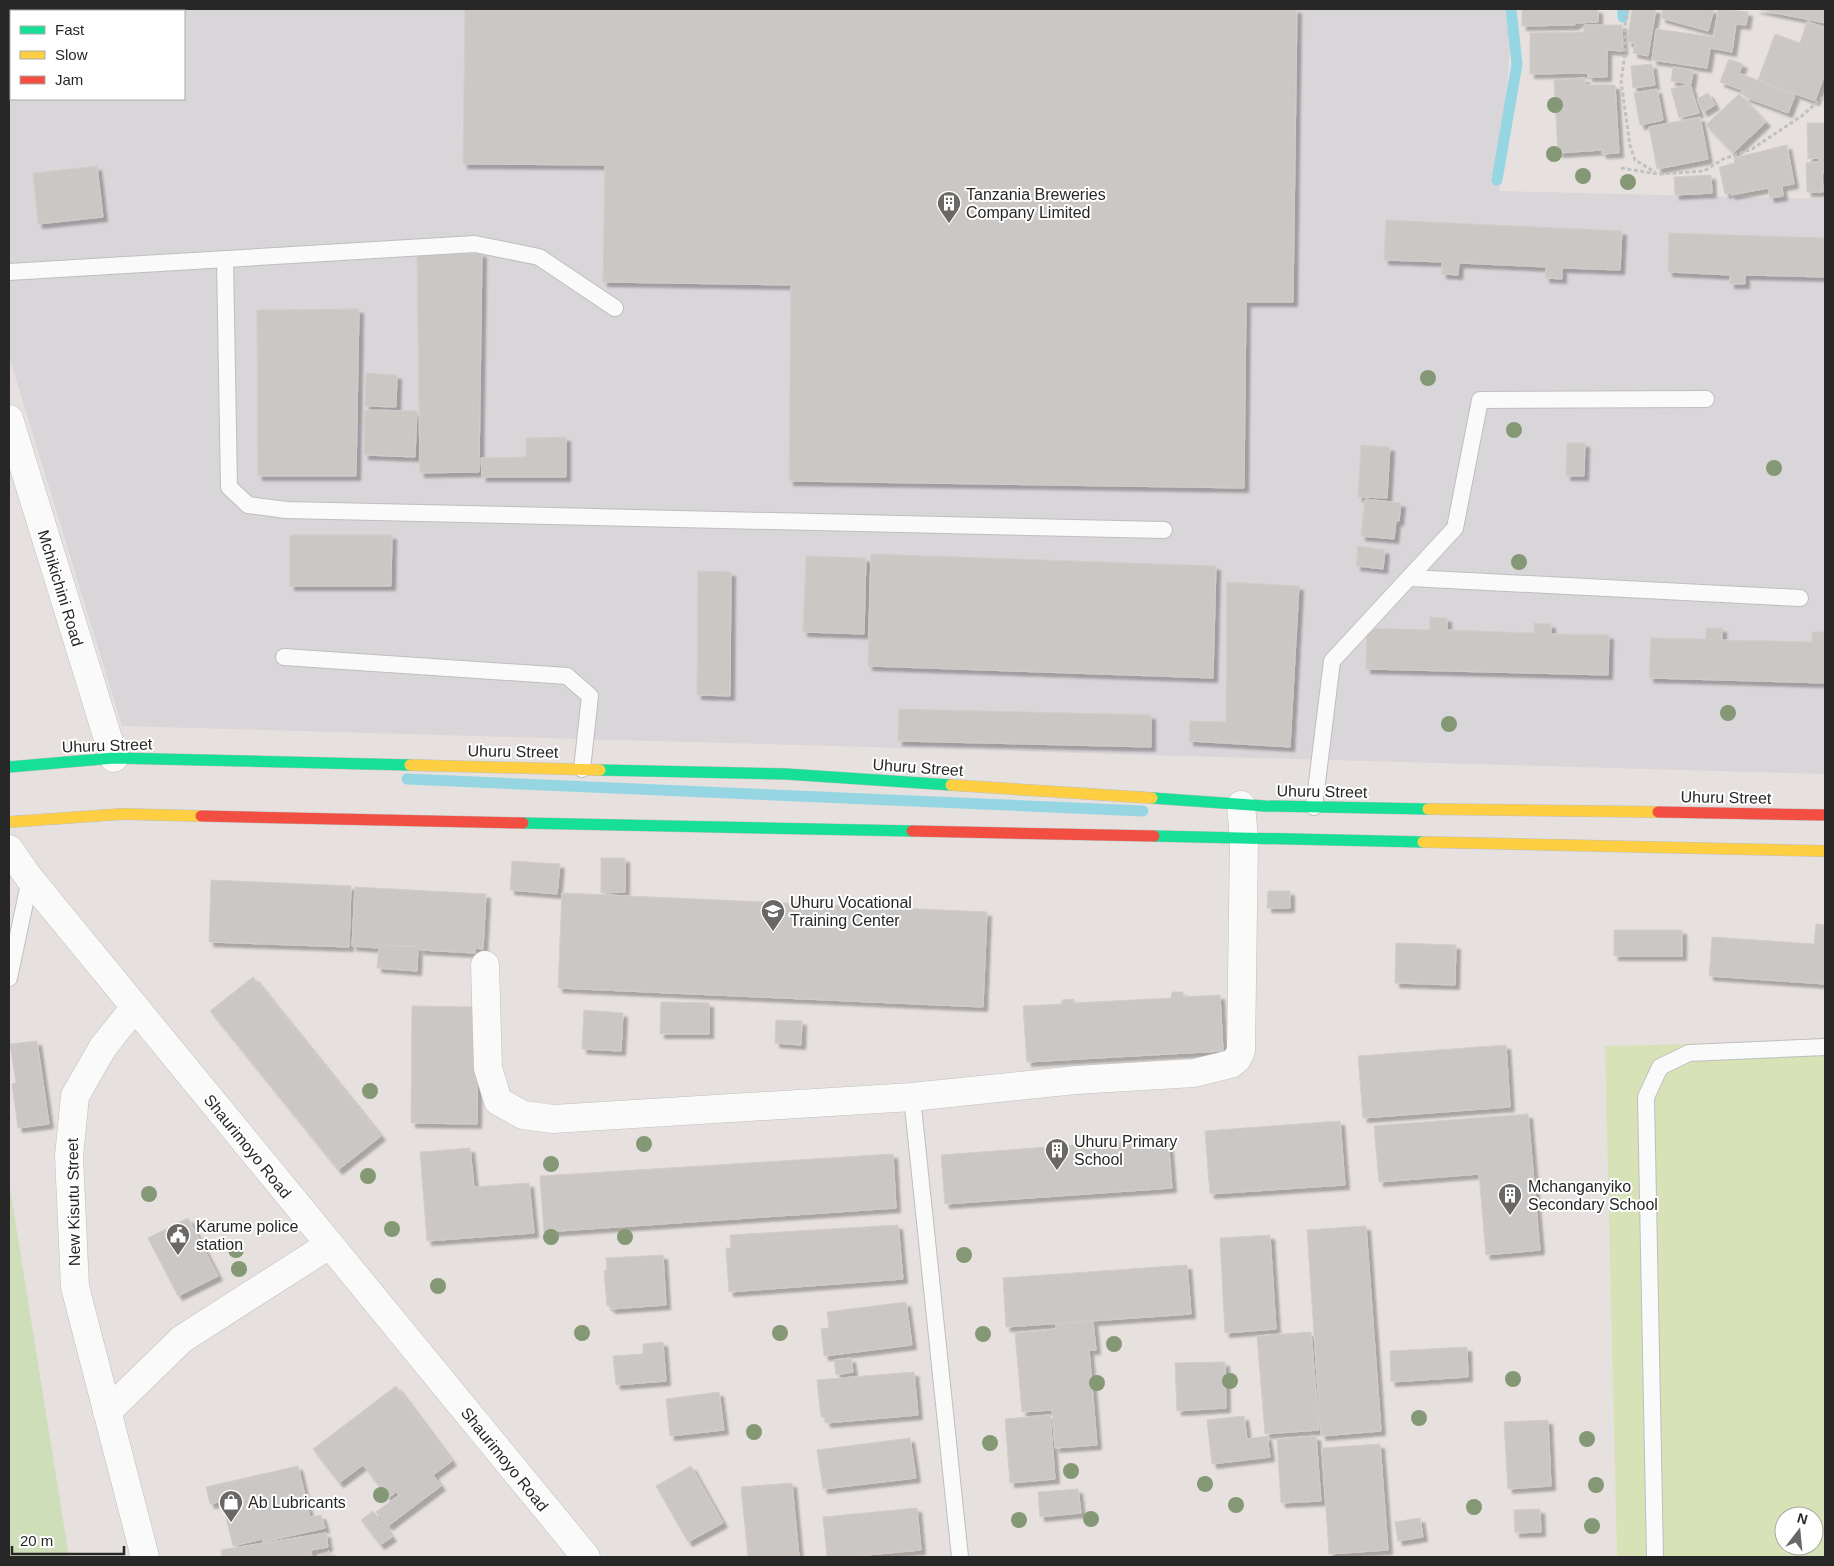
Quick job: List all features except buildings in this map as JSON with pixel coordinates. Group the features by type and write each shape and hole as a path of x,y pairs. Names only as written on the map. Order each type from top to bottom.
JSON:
{"main road":[{"name":"Uhuru Street","path":"9,767 114,758 786,774 1241,805 1825,815"},
{"path":"9,822 122,814 1825,851"}],"street":[{"name":"Mchikichini Road","path":"9,419 114,758"},
{"path":"485,964 488,1068 498,1101 523,1115 553,1119 912,1097 1076,1080 1194,1073 1231,1064 1238,1059 1241,1051 1244,839 1241,805"},
{"name":"Shaurimoyo Road","path":"9,849 30,879 586,1557"},
{"name":"New Kisutu Street","path":"135,1007 102,1047 75,1096 68,1156 75,1287 145,1557"},
{"path":"107,1412 182,1338 329,1245"}],"lane":[{"path":"9,272 475,244 538,257 615,308"},
{"path":"225,259 229,487 248,505 286,510 1164,530"},
{"path":"1314,807 1332,661 1456,528 1480,400 1706,399"},
{"path":"1410,578 1800,598"},
{"path":"284,657 567,676 590,696 582,769"},
{"path":"9,978 30,879"},
{"path":"1655,1557 1646,1097 1660,1067 1689,1053 1825,1046"},
{"path":"912,1097 960,1557"}],"path":[{"path":"1628,9 1625,24 1625,53 1621,81 1630,146 1635,160 1658,174"},
{"path":"1621,168 1658,174 1704,171 1723,159 1752,149 1803,115 1825,95"}],"shaded area":[{"path":"9,9 1513,9 1499,191 1825,199 1825,774 122,726 9,356"}],"green space":[{"path":"1825,1041 1825,1557 1617,1557 1605,1046"},
{"path":"9,1182 69,1557 9,1557"}],"waterway":[{"path":"1497,180 1517,64 1511,9"},
{"path":"1623,9 1623,17"},
{"path":"407,779 1143,811"}],"traffic: fast":[{"path":"9,767 114,758 410,765"},
{"path":"600,770 786,774 951,785"},
{"path":"1152,798 1265,806 1428,809"},
{"path":"523,823 912,831"},
{"path":"1154,836 1423,842"}],"traffic: slow":[{"path":"410,765 600,770"},
{"path":"951,785 1152,798"},
{"path":"1428,809 1658,812"},
{"path":"9,822 122,814 201,816"},
{"path":"1423,842 1825,851"}],"traffic: jam":[{"path":"1658,812 1825,815"},
{"path":"201,816 523,823"},
{"path":"912,831 1154,836"}],"place":[{"name":"Tanzania Breweries Company Limited","path":"949,224"},
{"name":"Uhuru Vocational Training Center","path":"773,932"},
{"name":"Uhuru Primary School","path":"1057,1171"},
{"name":"Mchanganyiko Secondary School","path":"1510,1216"},
{"name":"Karume police station","path":"178,1256"},
{"name":"Ab Lubricants","path":"231,1523"}]}
